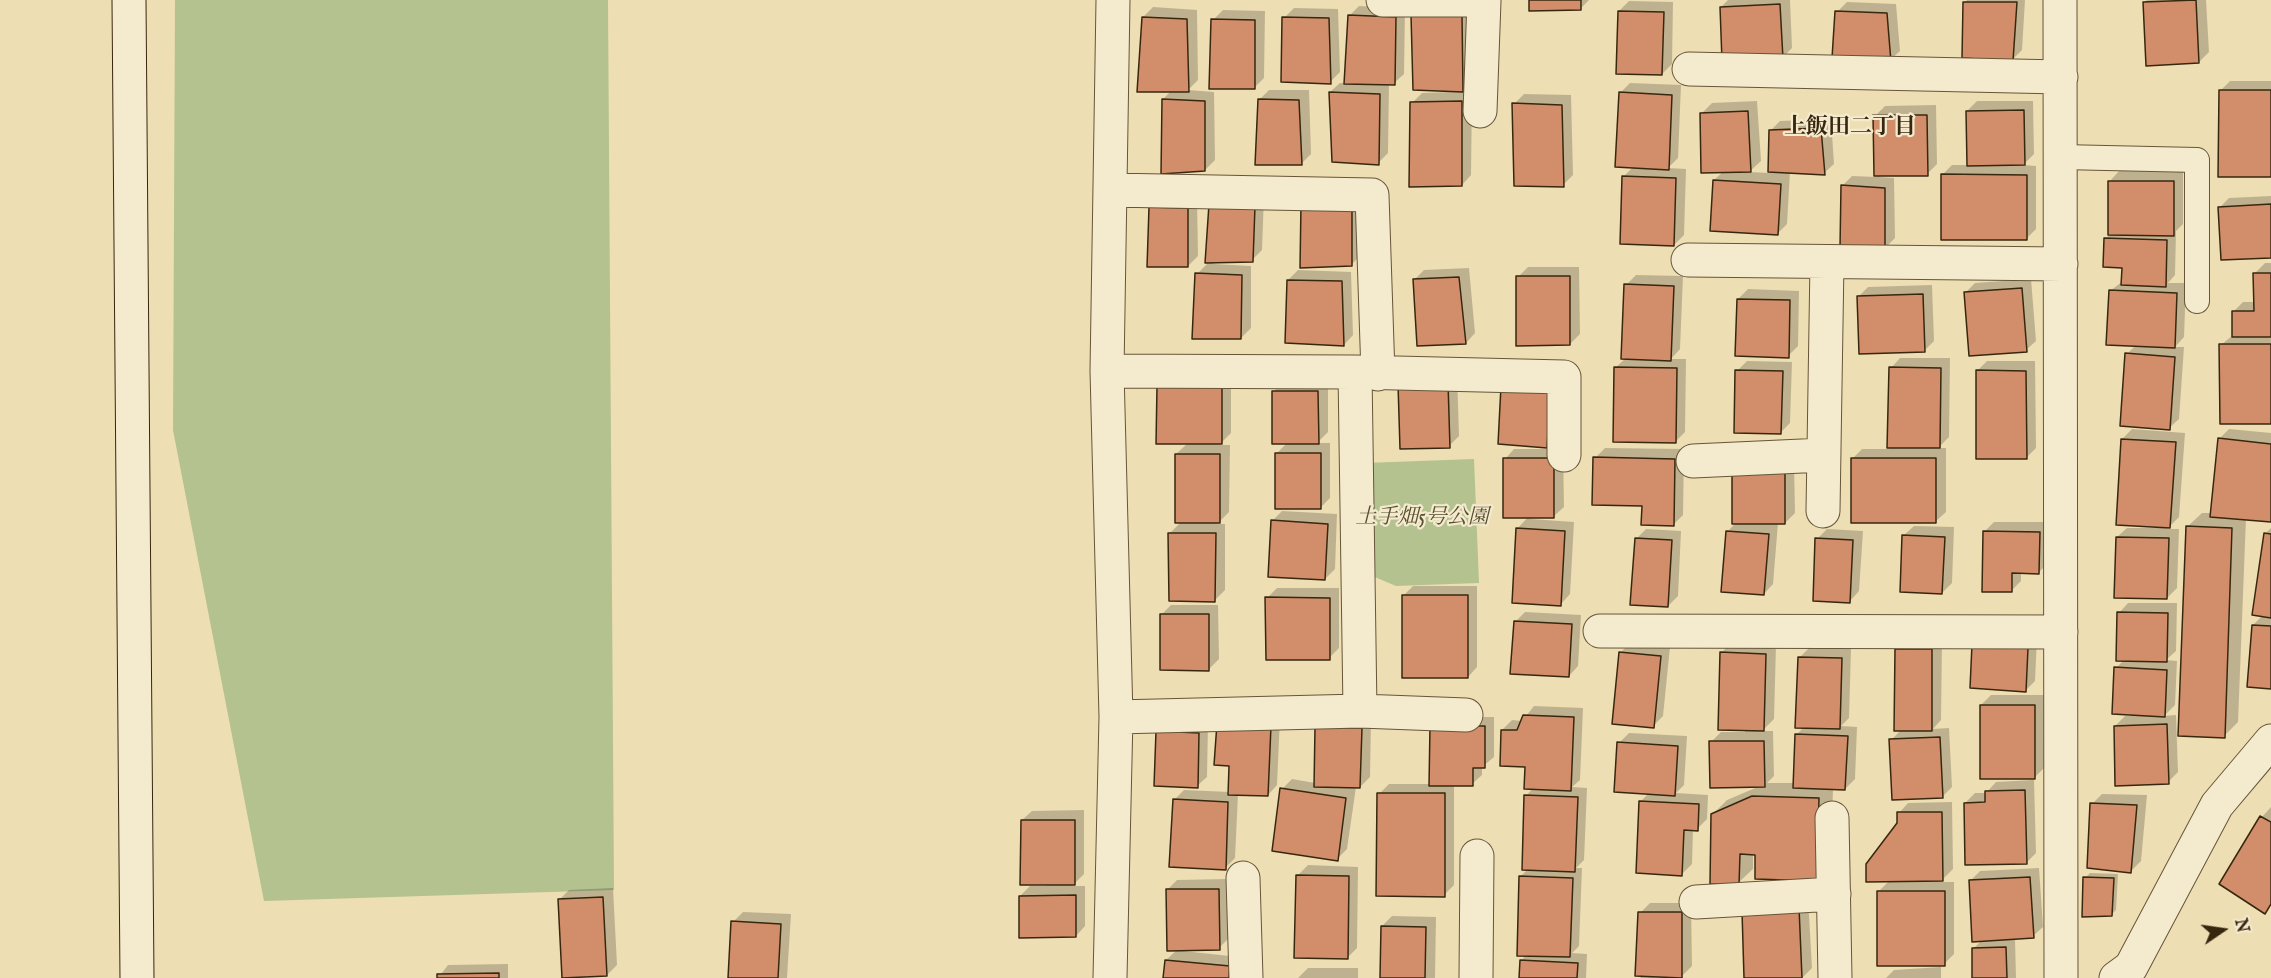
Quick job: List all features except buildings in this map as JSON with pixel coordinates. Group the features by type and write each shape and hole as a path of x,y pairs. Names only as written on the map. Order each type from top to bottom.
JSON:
{"street":[{"path":"129,0 137,978"},
{"path":"1110,978 1116,717 1107,372 1113,0"},
{"path":"1383,0 1484,0 1480,111"},
{"path":"2060,0 2061,978"},
{"path":"1689,69 2061,77"},
{"path":"1111,190 1372,195 1360,711"},
{"path":"1688,260 2061,264"},
{"path":"1823,511 1827,262"},
{"path":"1107,372 1367,373 1564,377 1564,455"},
{"path":"1693,461 1824,455"},
{"path":"1600,632 2061,632"},
{"path":"1116,717 1360,711 1466,715"},
{"path":"2126,974 2217,805 2271,741"},
{"path":"1832,818 1834,978"},
{"path":"1476,978 1477,856"},
{"path":"1243,878 1246,978"},
{"path":"1696,902 1834,894"}],"lane":[{"path":"2061,157 2197,160 2197,302"}],"green space":[{"path":"175,0 608,0 614,890 264,901 173,430"},
{"name":"土手畑5号公園","path":"1474,459 1479,583 1396,586 1370,575 1365,463"}],"district":[{"name":"上飯田二丁目","path":"1850,128"}]}
